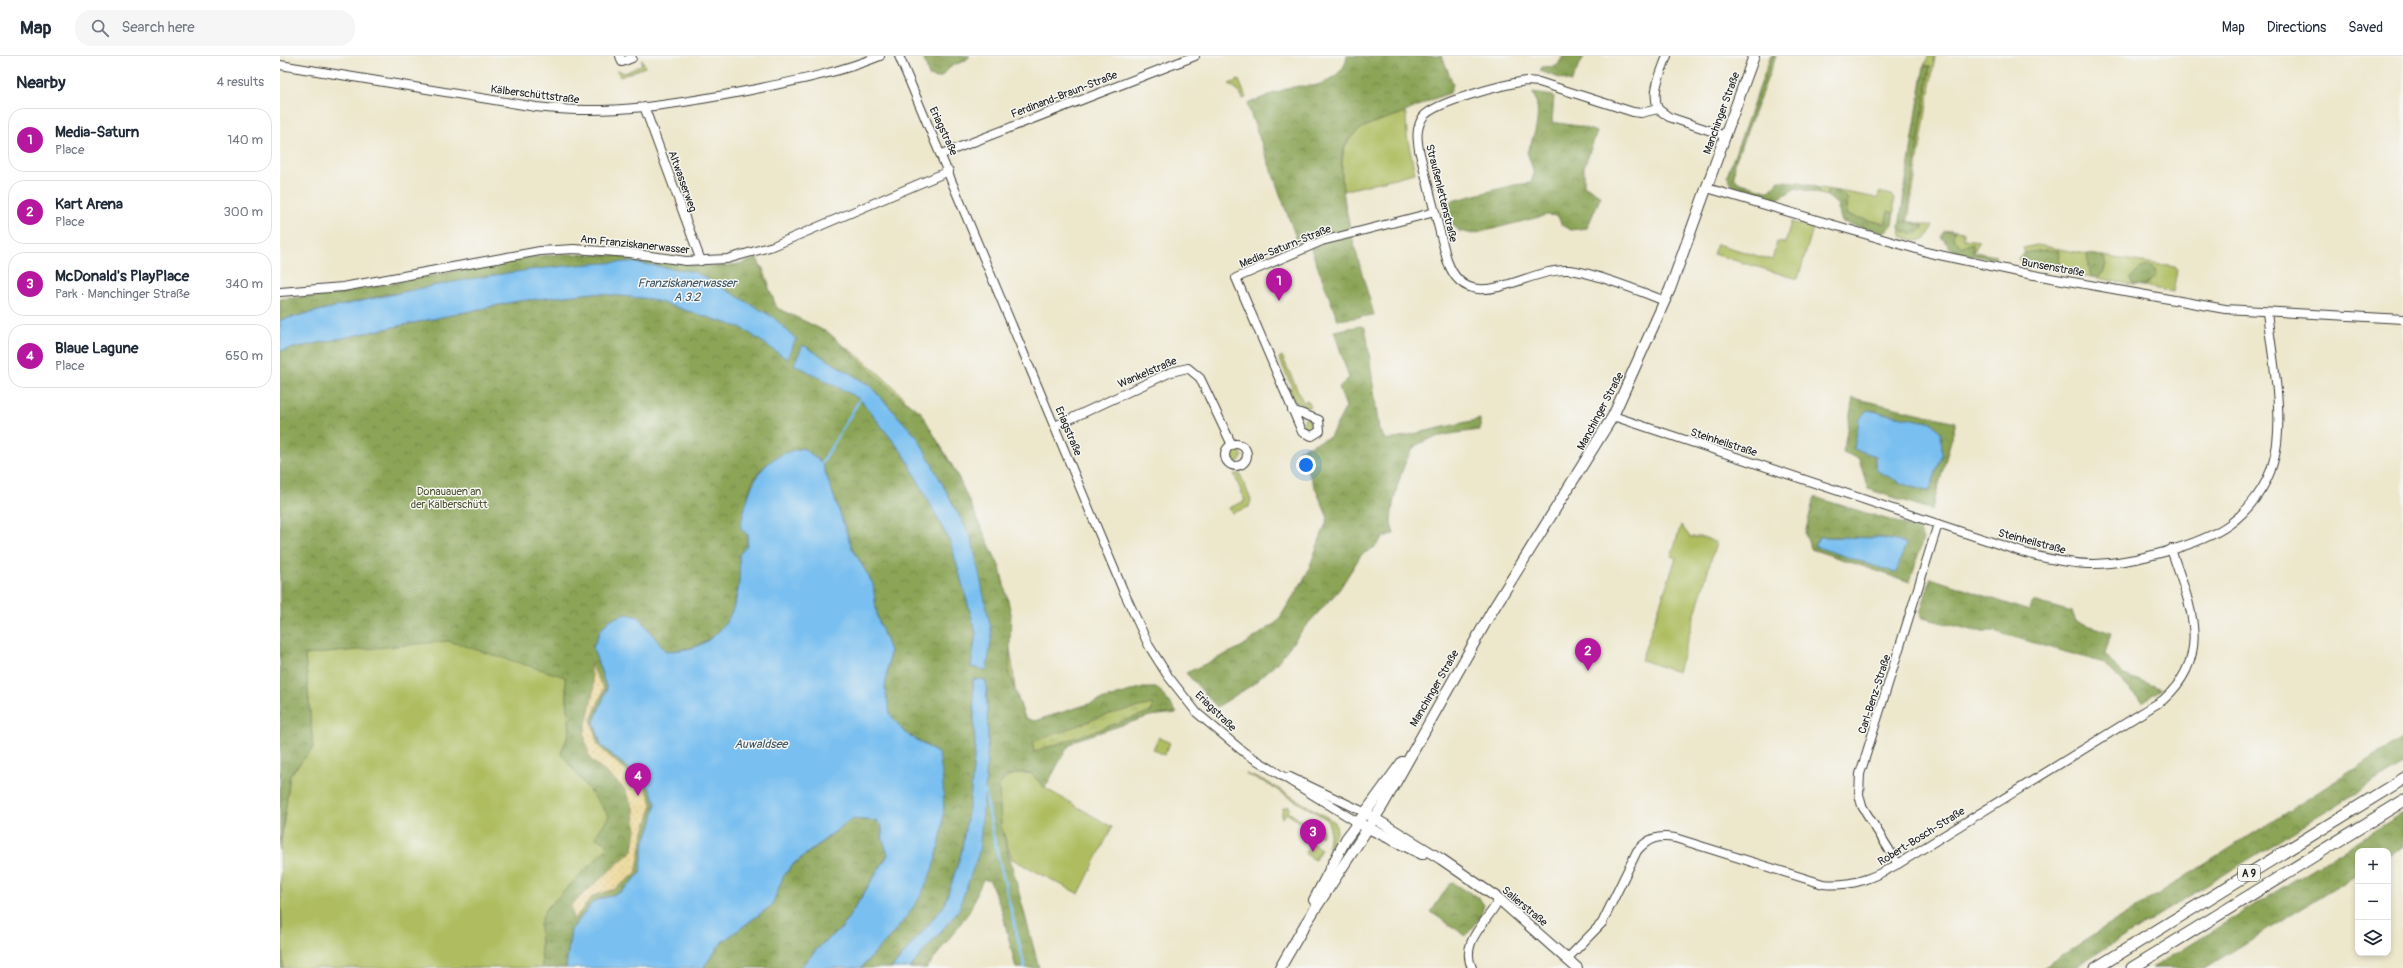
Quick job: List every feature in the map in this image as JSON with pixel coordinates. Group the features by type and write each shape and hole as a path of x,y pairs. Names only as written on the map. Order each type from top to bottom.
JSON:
{"highway":[{"name":"A 9","path":"2096,968 2403,779"},
{"name":"A 9","path":"2132,968 2403,801"}],"main road":[{"name":"Manchinger Straße","path":"1280,968 1306,923 1368,828 1401,774 1412,750 1492,611 1613,416 1665,301 1754,56"},
{"name":"Manchinger Straße","path":"1306,923 1319,888 1357,822 1412,750"},
{"name":"Eriagstraße","path":"1364,812 1374,818"},
{"name":"Salierstraße","path":"1374,818 1499,899 1577,968"},
{"name":"Salierstraße","path":"1357,822 1453,868"}],"street":[{"path":"620,56 622,62 632,58 631,56"},
{"name":"Kälberschüttstraße","path":"280,65 561,110 616,111 684,104 810,78 850,67 880,56"},
{"name":"Eriagstraße","path":"899,56 917,103 942,154 1130,608 1158,662 1197,713 1213,728 1245,753 1357,822"},
{"name":"Ferdinand-Braun-Straße","path":"942,154 1195,56"},
{"path":"1667,56 1656,87 1655,96 1658,109 1669,117 1726,136"},
{"name":"Straußenlettenstraße","path":"1658,109 1641,113 1633,112 1539,82 1526,81 1441,104 1424,116 1417,133 1419,150 1451,272 1465,287 1472,289 1487,289 1548,273 1568,270 1665,301"},
{"name":"Altwasserweg","path":"645,108 701,261"},
{"name":"Am Franziskanerwasser","path":"280,292 343,287 540,251 574,249 629,253 686,261 727,259 758,252 949,171"},
{"name":"Bunsenstraße","path":"1707,188 1833,226 1950,258 2197,305 2267,312 2403,319"},
{"name":"Media-Saturn-Straße","path":"1292,410 1236,278 1322,241 1435,212"},
{"name":"Steinheilstraße","path":"1613,416 2025,553 2070,563 2116,562 2142,558 2202,538 2230,524 2247,508 2267,480 2273,463 2278,433 2267,312"},
{"name":"Wankelstraße","path":"1055,426 1172,372 1188,368 1200,378 1232,445"},
{"name":"Carl-Benz-Straße","path":"1898,864 1862,806 1859,795 1860,774 1938,524"},
{"name":"Robert-Bosch-Straße","path":"1567,959 1602,923 1637,851 1645,842 1655,837 1675,838 1810,880 1836,885 1864,882 1898,864 2157,704 2173,691 2189,667 2195,639 2190,608 2171,548"},
{"name":"Eriagstraße","path":"1276,772 1328,793 1364,812"},
{"path":"1472,968 1468,953 1470,944 1499,899"}],"green space":[{"path":"923,56 970,56 965,61 951,66 941,77 937,78 929,76"},
{"path":"1347,56 1442,56 1453,84 1450,93 1403,113 1367,125 1349,139 1343,153 1342,173 1344,197 1349,224 1374,315 1338,320 1308,241 1298,243 1247,104 1293,87 1312,86 1324,83 1339,72 1346,62"},
{"path":"1563,56 1584,56 1571,82 1540,71 1542,67 1557,66"},
{"path":"1771,56 1776,56 1735,162 1734,177 1738,182 1766,191 1770,191 1778,181 1800,182 1816,187 1820,194 1796,188 1776,200 1769,200 1735,188 1727,176"},
{"path":"1928,56 1935,56 1908,221 1933,226 1926,239 1918,241 1902,237 1899,227 1901,230 1924,226 1906,221 1930,66 1924,66"},
{"path":"642,59 645,67 620,77 617,70 625,73 641,65"},
{"path":"1924,66 1930,66 1906,221 1924,227 1917,234 1904,232 1899,227"},
{"path":"1239,80 1246,98 1243,99 1239,91 1229,84"},
{"path":"1533,93 1554,96 1552,122 1578,126 1597,132 1584,167 1584,185 1601,196 1587,228 1571,230 1561,224 1558,216 1547,215 1473,234 1459,231 1449,221 1448,202 1514,185 1531,183 1534,173 1527,152 1533,138 1537,122 1537,107"},
{"path":"1403,112 1406,114 1407,136 1415,173 1343,191 1343,157 1346,145 1352,136 1360,129 1372,123"},
{"path":"1816,187 1878,198 1879,192 1891,195 1894,199 1894,213 1889,212 1886,224 1846,215 1848,199 1827,191 1827,196 1820,194"},
{"path":"1827,191 1839,192 1848,199 1846,215 1885,224 1888,211 1894,213 1892,225 1885,233 1842,222 1837,204 1827,196"},
{"path":"1791,222 1813,228 1798,279 1713,254 1717,244 1772,260 1777,242 1785,243"},
{"path":"1950,230 1964,232 1964,239 1979,241 1974,252 1962,247 1953,238 1954,232"},
{"path":"1944,231 1954,231 1953,238 1962,247 1972,243 1974,252 1996,256 1994,259 1954,252 1941,237"},
{"path":"2037,245 2087,254 2091,277 2059,271 2063,265 2058,264 2059,252 2046,250 2025,253 2023,248"},
{"path":"2046,250 2059,251 2058,263 2063,265 2062,269 2059,271 2022,264 2018,258 2025,253"},
{"name":"Donauauen an der Kälberschütt","path":"564,254 619,255 682,264 713,266 728,266 757,258 777,308 829,333 898,396 921,412 958,477 1000,568 1011,613 1009,673 1025,718 1034,721 1140,688 1158,688 1177,713 1150,716 1076,740 1067,748 1045,788 1032,774 1021,772 1005,777 999,786 1001,825 1039,968 1016,968 1002,911 990,881 983,879 969,912 927,968 910,968 958,911 986,777 988,734 986,681 973,679 975,748 970,801 961,854 944,906 892,968 861,968 894,930 939,754 904,732 890,714 885,688 890,651 877,617 873,584 852,548 822,463 803,448 784,454 767,464 754,479 748,498 747,545 739,555 741,574 731,618 714,636 695,647 666,652 639,617 593,648 607,689 594,722 601,745 649,787 656,803 651,826 644,843 640,874 621,892 594,901 571,930 566,968 542,968 540,925 545,910 609,846 595,837 609,816 561,753 570,731 565,677 448,641 305,655 313,748 290,775 280,850 280,351 518,301 593,293 650,299 743,328 787,359 743,300 695,272 389,294 280,320 280,299 330,295 530,257","holes":["803,345 869,385 918,438 972,540 980,669 971,667 976,633 951,544 905,456 860,399","1152,704 1152,711 1034,752 1033,742 1106,715"]},
{"path":"2087,254 2103,256 2106,263 2104,271 2098,278 2091,277"},
{"path":"2103,256 2175,267 2177,270 2173,292 2144,286 2150,282 2131,278 2134,285 2098,278 2104,271 2106,263"},
{"path":"738,264 742,274 762,266 769,284 766,306 795,317 822,332 849,349 874,369 919,415 937,440 953,467 964,491 973,517 1000,606 1009,642 1015,687 1020,763 1001,776 1000,785 1003,781 1014,774 1032,774 1045,788 1112,827 1079,894 1012,859 1001,825 999,791 996,822 565,677 570,731 561,753 609,816 610,846 545,910 540,925 542,968 283,968 280,850 290,775 313,748 305,655 358,650 280,605 280,300 671,266 719,267"},
{"path":"2149,266 2155,270 2156,276 2144,286 2134,285 2131,278 2141,268"},
{"path":"1361,326 1365,328 1367,337 1379,430 1386,440 1480,419 1480,430 1448,434 1432,438 1417,445 1412,450 1407,458 1399,480 1393,504 1391,522 1394,534 1383,537 1375,547 1361,555 1339,590 1304,628 1276,664 1252,685 1217,707 1186,673 1241,647 1277,622 1306,576 1328,518 1299,450 1330,437 1346,407 1339,387 1349,378 1334,331"},
{"path":"1282,356 1303,402 1307,401 1311,405 1308,408 1294,401 1289,389 1292,387 1279,358"},
{"path":"1853,398 1956,422 1932,510 1868,489 1859,459 1843,452","holes":["1867,410 1932,423 1876,470"]},
{"path":"1305,418 1317,424 1316,430 1312,433 1306,431 1302,424"},
{"path":"1234,450 1238,450 1242,456 1238,462 1234,462 1230,458 1230,454"},
{"path":"1234,474 1240,474 1251,500 1249,507 1232,513 1229,508 1245,501"},
{"path":"1814,497 1919,529 1923,538 1910,582 1811,549 1805,534","holes":["1819,537 1881,538 1906,543 1814,547"]},
{"path":"1681,525 1690,537 1704,537 1716,543 1678,672 1641,660 1676,558 1671,556"},
{"path":"1931,578 2029,611 2033,601 2072,612 2076,621 2111,633 2105,654 2122,674 2161,689 2142,702 2104,663 1993,631 1976,631 1923,618 1920,613"},
{"path":"1152,704 1152,711 1034,752 1033,742 1106,715"},
{"path":"1159,737 1170,743 1164,755 1153,749"},
{"path":"2403,738 2403,764 2073,968 2042,968"},
{"path":"1246,774 1265,781 1335,822 1337,831 1328,848 1330,828 1326,819 1264,782"},
{"path":"1288,806 1290,807 1288,812 1317,830 1320,825 1323,831 1321,836 1317,837 1319,834 1286,813 1283,818 1281,817 1283,808"},
{"path":"2403,813 2403,847 2391,854 2391,848 2355,848 2355,876 2205,968 2152,968"},
{"path":"851,819 877,821 882,826 882,836 888,854 842,928 820,946 800,968 703,968 722,942 772,905 783,877 792,866"},
{"path":"1312,843 1321,849 1315,860 1305,854"},
{"path":"280,881 283,968 280,968"},
{"path":"1451,882 1479,898 1484,905 1481,915 1466,936 1431,912"}],"sand":[{"path":"590,663 604,689 591,720 598,746 646,789 652,803 643,834 636,873 615,889 593,896 573,920 571,905 633,850 636,830 634,810 624,788 590,759 584,735 594,688"}],"water":[{"name":"Franziskanerwasser A 3.2","path":"631,262 695,272 773,317 796,339 787,359 742,328 650,299 593,293 518,301 280,351 280,320 454,282 586,264"},
{"path":"803,345 869,385 918,438 972,540 992,634 987,670 971,667 976,633 951,544 905,456 860,399 794,364"},
{"path":"1867,410 1933,423 1941,433 1942,456 1929,491 1922,490 1895,480 1876,470 1876,456 1854,449 1859,420"},
{"name":"Auwaldsee","path":"803,448 822,463 852,548 873,584 877,617 890,651 885,688 890,714 904,732 939,754 942,773 944,808 940,843 929,878 921,895 908,915 861,968 800,968 820,946 842,928 888,855 882,836 882,826 877,821 851,819 792,865 783,877 772,905 722,942 703,968 566,968 571,930 594,901 621,892 640,874 644,843 651,826 656,803 649,787 601,745 594,722 607,689 593,648 600,631 609,620 626,614 639,617 666,652 696,647 709,640 719,631 733,609 737,596 740,569 739,555 747,545 748,535 740,528 747,499 752,487 765,466 775,458 787,452"},
{"path":"1819,537 1881,538 1906,543 1896,573 1814,546"},
{"path":"973,679 986,680 988,734 986,777 979,852 958,911 910,968 892,968 944,906 961,854 970,801 975,748"}],"waterway":[{"path":"822,463 860,399"},
{"path":"985,791 992,830 1025,968"}],"place":[{"name":"Media-Saturn","path":"1279,301"},
{"name":"Kart Arena","path":"1588,671"},
{"name":"Blaue Lagune","path":"638,796"},
{"name":"McDonald's PlayPlace","path":"1313,852"}]}
